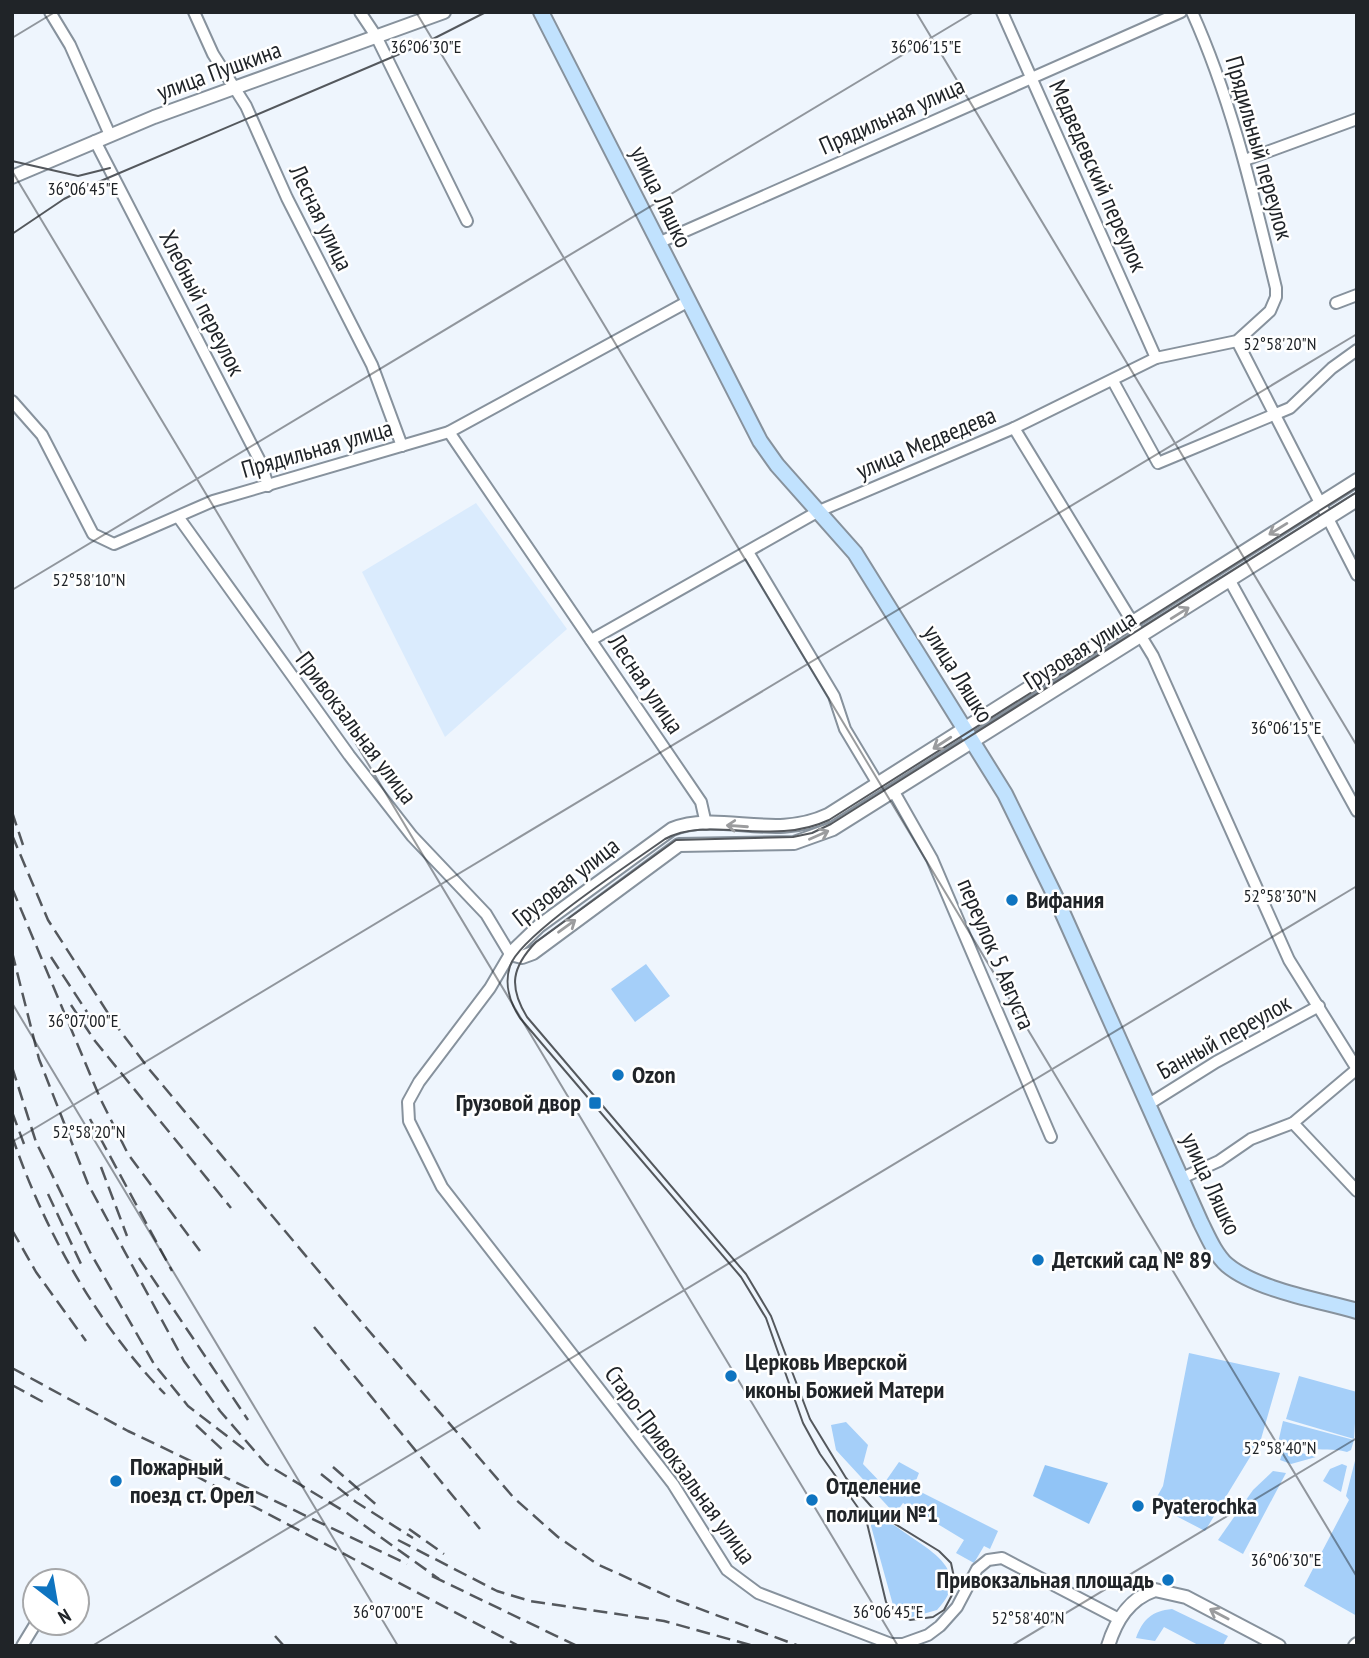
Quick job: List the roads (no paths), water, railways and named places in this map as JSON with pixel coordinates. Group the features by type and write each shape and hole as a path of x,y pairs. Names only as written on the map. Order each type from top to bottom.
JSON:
{"main road":[{"name":"улица Ляшко","path":"541,12 760,441 777,465 855,553 974,742 1024,830 1209,1240 1226,1264 1255,1281 1357,1311"}],"street":[{"path":"50,12 70,45 110,135"},
{"name":"Лесная улица","path":"194,12 213,54 246,106 287,198 372,365 402,446"},
{"path":"360,12 376,36 467,221"},
{"name":"улица Пушкина","path":"12,177 110,135 444,12"},
{"name":"Медведевский переулок","path":"1002,12 1156,358"},
{"name":"Прядильная улица","path":"658,243 1181,12"},
{"name":"Прядильный переулок","path":"1192,12 1216,65 1245,160 1276,297 1270,311 1237,341"},
{"path":"1245,160 1357,119"},
{"name":"Хлебный переулок","path":"95,141 261,463 268,486"},
{"path":"1336,303 1357,295"},
{"name":"Прядильная улица","path":"12,401 42,435 93,534 102,541 114,544 180,518 213,501 449,432 687,302"},
{"path":"1237,341 1318,504 1357,575"},
{"name":"улица Медведева","path":"591,640 819,511 1014,428 1156,358 1237,341"},
{"path":"1113,381 1158,463 1207,440 1276,415 1299,402 1332,368 1357,350"},
{"path":"1014,428 1142,636 1289,960 1357,1069 1293,1123 1251,1139 1219,1161 1182,1178"},
{"name":"Лесная улица","path":"449,432 701,802 706,824"},
{"name":"Грузовая улица","path":"510,954 539,926 662,835 682,825 764,827 806,824 828,815 1357,480"},
{"name":"Грузовая улица","path":"510,954 522,957 533,953 679,845 770,845 804,841 833,829 1357,500"},
{"name":"Привокзальная улица","path":"180,518 336,737 412,836 486,914 510,954"},
{"path":"748,552 834,696 845,729 878,784"},
{"path":"1230,581 1357,811"},
{"name":"переулок 5 Августа","path":"894,792 932,859 1051,1137"},
{"name":"Старо-Привокзальная улица","path":"510,954 490,988 419,1082 408,1102 409,1121 442,1187 673,1484 720,1561 736,1579 770,1597 891,1644 903,1644 928,1635 950,1617 977,1569 988,1560 1002,1558 1119,1619"},
{"name":"Банный переулок","path":"1149,1104 1216,1062 1319,1006"},
{"path":"1293,1123 1357,1191"},
{"path":"1108,1646 1119,1619 1142,1595 1155,1590 1169,1591 1279,1646"}],"tram line":[{"path":"12,234 64,199 96,183 423,44 486,12"},
{"path":"12,161 78,176 110,168"},
{"path":"1357,487 829,820 807,828 786,831 701,830 682,832 665,839 555,918 518,953 510,966 509,993 520,1018 741,1277 766,1318 803,1423 820,1454 866,1519 886,1602 892,1610 910,1620 933,1617 944,1610 953,1593 955,1582 951,1563 939,1551 877,1513 846,1478 810,1419 771,1316 746,1274 527,1017 515,986 518,969 536,942 676,840 793,837 812,833 831,824 1357,492"}],"railway":[{"path":"12,812 23,845"},
{"path":"12,835 48,920 115,1024 149,1069 363,1324 514,1498 558,1537 597,1564 676,1600 799,1646"},
{"path":"12,888 100,1098 128,1154 200,1251"},
{"path":"12,952 39,1059 88,1184 184,1361 220,1411 266,1464 347,1513 439,1579"},
{"path":"51,957 87,1012"},
{"path":"71,1005 95,1041 231,1208"},
{"path":"12,1067 36,1142 90,1252 154,1364 188,1406 249,1453"},
{"path":"12,1112 24,1144"},
{"path":"90,1119 172,1271"},
{"path":"12,1136 40,1206 75,1274 116,1337 165,1394"},
{"path":"101,1167 127,1236"},
{"path":"48,1194 81,1264"},
{"path":"12,1230 36,1272 86,1341"},
{"path":"139,1258 248,1420"},
{"path":"314,1327 480,1529"},
{"path":"12,1368 128,1431 407,1564"},
{"path":"12,1385 45,1403"},
{"path":"196,1425 225,1452"},
{"path":"333,1467 380,1508"},
{"path":"321,1474 356,1502 413,1538"},
{"path":"194,1475 519,1646"},
{"path":"409,1529 444,1554"},
{"path":"398,1540 497,1591 530,1601 664,1621 754,1646"},
{"path":"432,1576 577,1646"},
{"path":"275,1636 284,1646"}],"place":[{"name":"Вифания","path":"1012,900"},
{"name":"Ozon","path":"618,1075"},
{"name":"Грузовой двор","path":"595,1103"},
{"name":"Детский сад № 89","path":"1038,1260"},
{"name":"Церковь Иверской иконы Божией Матери","path":"731,1376"},
{"name":"Пожарный поезд ст. Орел","path":"116,1481"},
{"name":"Отделение полиции №1","path":"812,1500"},
{"name":"Pyaterochka","path":"1138,1506"},
{"name":"Привокзальная площадь","path":"1168,1580"}]}
